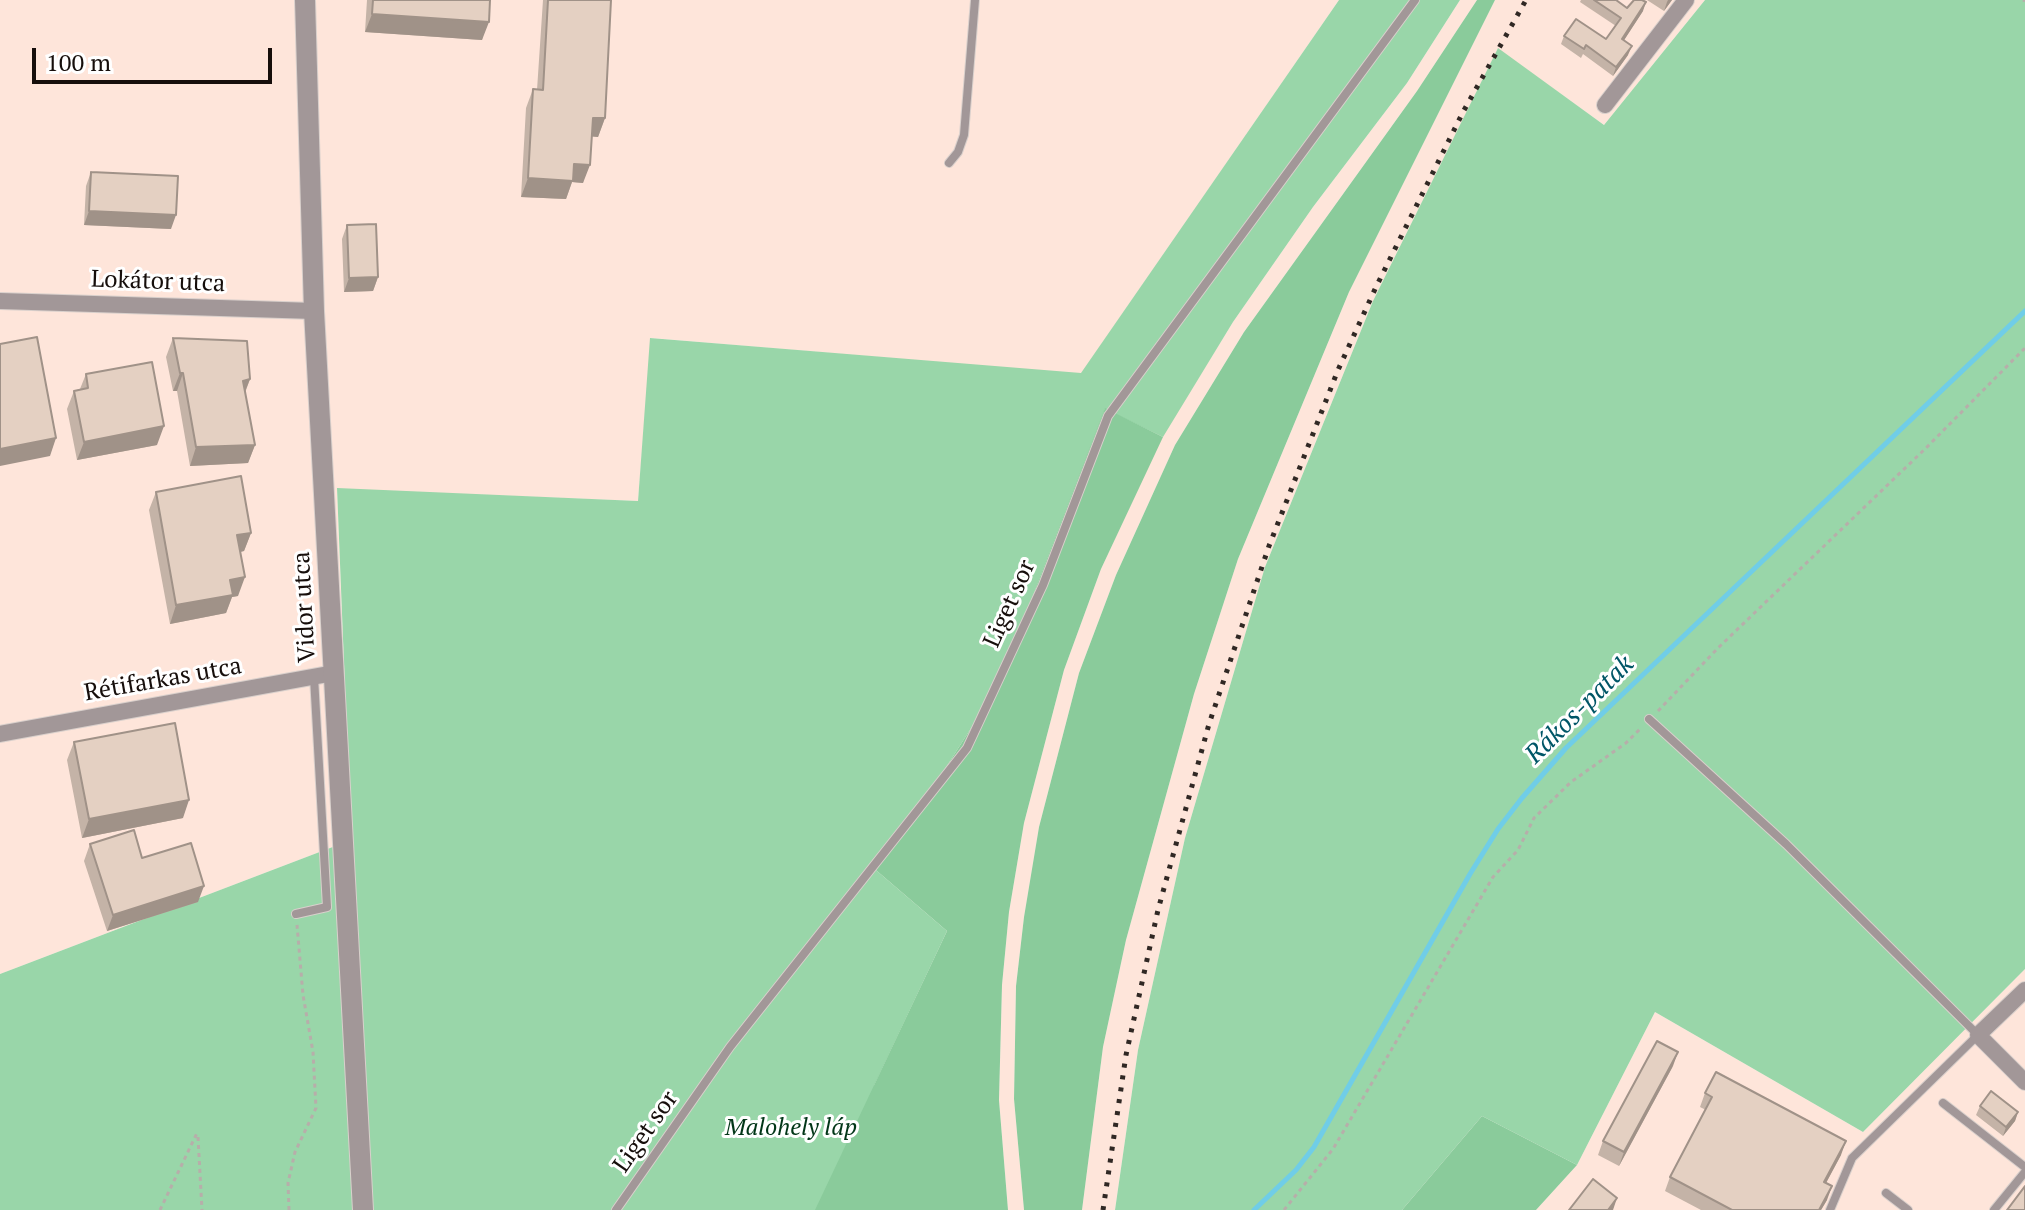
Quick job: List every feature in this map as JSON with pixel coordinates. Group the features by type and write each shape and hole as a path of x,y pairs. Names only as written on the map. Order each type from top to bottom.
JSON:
{"street":[{"name":"Vidor utca","path":"305,0 314,311 363,1210"},
{"path":"1605,105 1686,0"},
{"name":"Lokátor utca","path":"0,301 314,311"},
{"name":"Rétifarkas utca","path":"0,734 334,673"},
{"path":"2025,990 1978,1035 2025,1082"}],"lane":[{"path":"949,163 958,152 964,135 975,0"},
{"name":"Liget sor","path":"616,1210 730,1047 967,748 1043,585 1108,416 1415,0"},
{"path":"296,914 327,907 314,677"},
{"path":"1649,719 1786,844 1978,1035 1852,1158 1830,1210"},
{"path":"1943,1103 2025,1169 1994,1210"},
{"path":"1886,1193 1908,1210"}],"path":[{"path":"1284,1210 1333,1149 1485,891 1518,850 1534,818 1571,782 1626,743 1718,648 2025,348"},
{"path":"289,1210 288,1183 295,1152 316,1108 313,1052 303,995 296,914"},
{"path":"160,1210 197,1133 202,1210"}],"shaded area":[{"path":"0,0 1339,0 1081,374 651,338 638,501 337,489 351,840 0,974"},
{"path":"1460,0 1477,0 1417,91 1244,332 1175,445 1116,575 1079,673 1039,827 1024,917 1016,986 1014,1099 1024,1210 1008,1210 999,1100 1002,985 1009,912 1024,823 1064,670 1101,569 1162,437 1233,322 1313,207 1407,83"},
{"path":"1495,0 1705,0 1604,125 1498,49 1373,301 1265,567 1185,838 1138,1050 1115,1210 1082,1210 1103,1047 1126,940 1194,694 1238,559 1349,292"},
{"path":"2025,969 2025,1210 1536,1210 1577,1165 1655,1012 1863,1132"}],"green space":[{"name":"Malohely láp","path":"1339,0 1460,0 1407,83 1313,207 1233,322 1163,437 1105,409 998,686 934,786 870,865 947,931 874,1086 929,1210 0,1210 0,974 351,840 337,488 638,501 650,338 1081,373"},
{"path":"1477,0 1495,0 1349,292 1238,559 1194,694 1126,940 1103,1047 1082,1210 1024,1210 1014,1099 1016,986 1039,827 1079,673 1116,575 1175,445 1244,332 1417,91"},
{"path":"1705,0 2025,0 2025,969 1863,1132 1655,1012 1577,1165 1482,1116 1402,1210 1115,1210 1138,1050 1185,838 1265,567 1373,301 1498,48 1604,125"},
{"path":"1105,408 1163,437 1101,569 1064,670 1024,823 1009,912 1002,985 999,1100 1008,1210 815,1210 947,931 870,865 934,786 998,686"},
{"path":"1482,1116 1577,1165 1536,1210 1402,1210"}],"building":[{"path":"373,0 490,0 489,22 372,14"},
{"path":"548,0 611,0 605,118 593,118 590,165 574,164 573,181 528,178 533,89 543,90"},
{"path":"1594,0 1616,0 1627,8 1634,0 1646,2 1622,39 1632,46 1616,67 1586,45 1584,49 1564,36 1576,19 1606,39 1621,18"},
{"path":"91,172 178,176 176,215 89,211"},
{"path":"376,224 378,277 349,278 347,225"},
{"path":"37,337 56,438 0,449 0,344"},
{"path":"173,338 247,341 250,379 243,381 255,445 196,447 183,373 180,373"},
{"path":"152,362 164,426 84,442 74,391 88,388 86,374"},
{"path":"241,476 251,533 237,535 245,577 230,580 233,595 176,605 156,492"},
{"path":"175,723 189,800 89,819 74,742"},
{"path":"134,830 142,858 191,843 204,886 113,915 90,844"},
{"path":"1657,1041 1678,1052 1624,1152 1603,1141"},
{"path":"1716,1072 1846,1141 1824,1182 1832,1186 1819,1210 1732,1210 1670,1177 1712,1097 1705,1093"},
{"path":"1991,1091 2018,1112 2006,1127 1980,1106"},
{"path":"1593,1179 1617,1198 1608,1210 1569,1210"},
{"path":"2025,1186 2025,1210 2007,1210"}],"waterway":[{"name":"Rákos-patak","path":"1254,1210 1296,1170 1314,1147 1470,874 1522,798 1566,748 2025,311"}],"railway":[{"path":"1103,1210 1126,1055 1158,910 1209,724 1269,546 1338,370 1376,287 1463,112 1526,0"}]}
